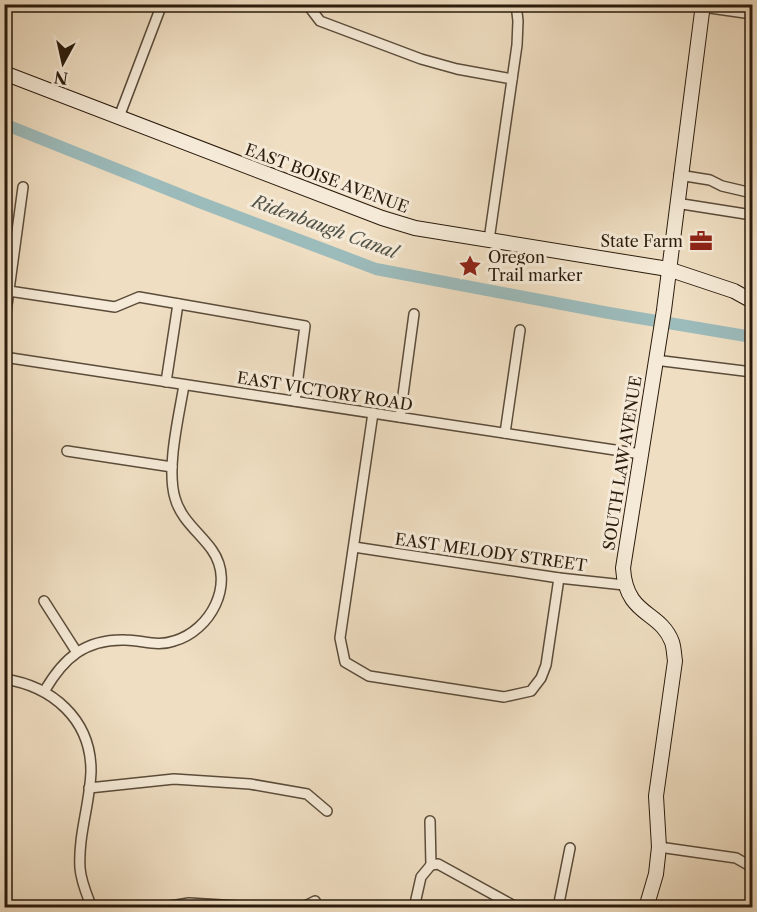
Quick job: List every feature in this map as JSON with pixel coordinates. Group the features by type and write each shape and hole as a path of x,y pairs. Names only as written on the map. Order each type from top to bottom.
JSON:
{"street":[{"path":"119,117 162,4"},
{"path":"307,4 320,21 421,59 457,69 512,79"},
{"path":"489,240 512,79 518,21 516,4"},
{"path":"703,6 753,14"},
{"name":"SOUTH LAW AVENUE","path":"624,585 622,568 661,332 679,175 703,6"},
{"name":"EAST BOISE AVENUE","path":"4,73 382,218 416,228 668,269 734,291 753,301"},
{"path":"679,175 710,180 730,189 753,193"},
{"path":"4,327 23,187"},
{"path":"676,204 753,215"},
{"path":"9,291 115,307 139,297 305,326 295,401"},
{"path":"166,382 178,304"},
{"path":"400,417 414,314"},
{"path":"505,433 520,330"},
{"name":"EAST VICTORY ROAD","path":"4,357 641,454"},
{"path":"655,360 753,372"},
{"path":"45,690 54,674 76,651 100,642 125,640 152,645 174,642 196,633 209,617 218,600 219,567 214,551 189,525 175,498 172,467 184,384"},
{"path":"373,413 340,638 345,662 369,676 504,696 531,691 541,678 546,665 559,578"},
{"path":"67,451 172,467"},
{"name":"EAST MELODY STREET","path":"354,547 559,578 624,585"},
{"path":"624,585 635,605 657,623 672,641 675,661 656,796 659,847 656,874 646,908"},
{"path":"44,601 76,651"},
{"path":"4,679 24,682 45,690 60,700 82,730 91,770 79,853 82,883 92,908"},
{"path":"89,788 174,779 250,784 307,794 327,812"},
{"path":"414,908 421,877 431,865 430,821"},
{"path":"659,847 736,858 753,867"},
{"path":"558,908 570,848"},
{"path":"431,865 446,866 518,908"},
{"path":"301,908 315,901"},
{"path":"158,908 189,903 270,908"}],"waterway":[{"name":"Ridenbaugh Canal","path":"4,124 199,202 376,269 609,313 752,337"}],"place":[{"name":"State Farm","path":"701,241"},
{"name":"Oregon Trail marker","path":"470,266"}]}
